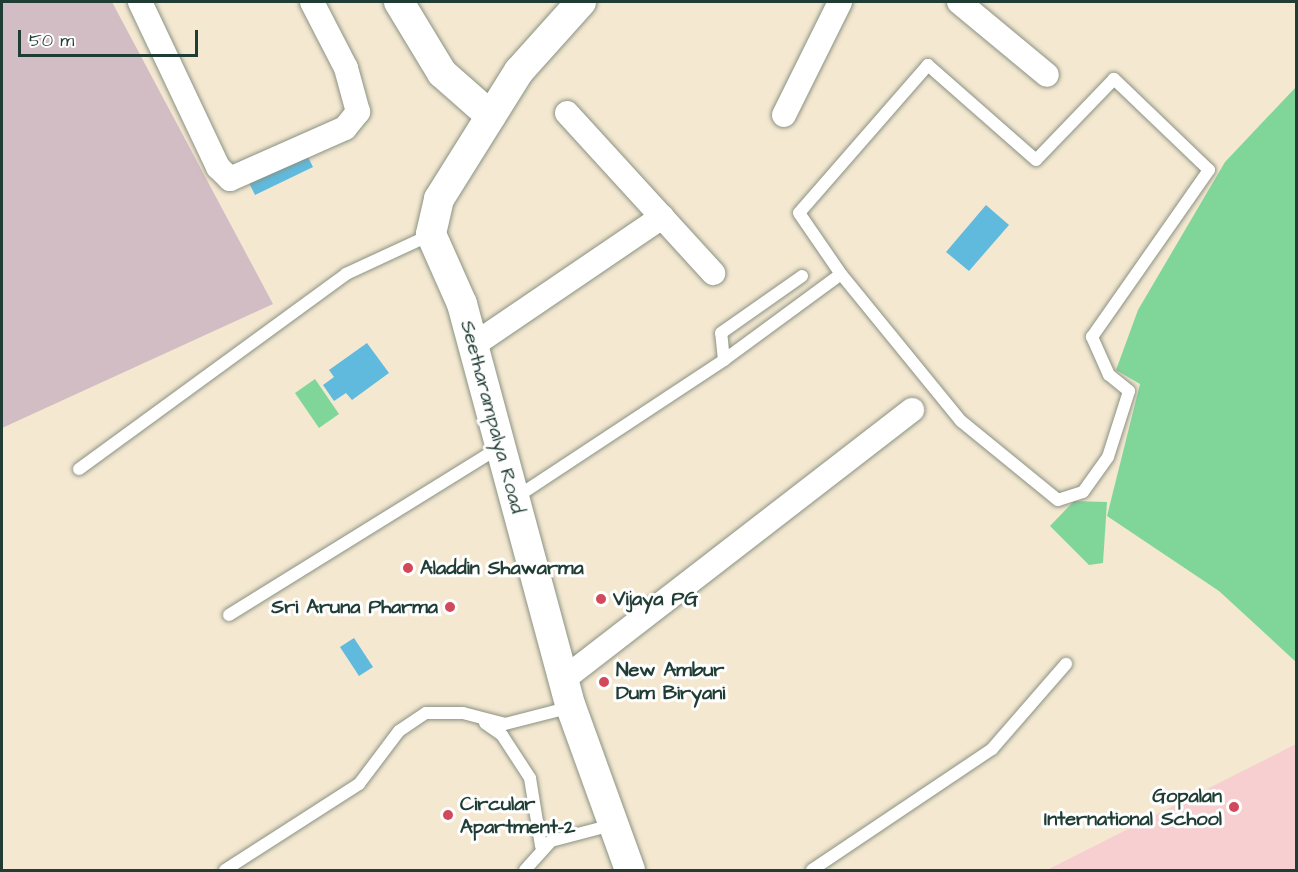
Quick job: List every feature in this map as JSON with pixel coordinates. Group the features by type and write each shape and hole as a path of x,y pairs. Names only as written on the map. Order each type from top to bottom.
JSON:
{"street":[{"path":"140,2 218,167 230,179 345,128 358,112 346,68 312,2"},
{"path":"399,2 442,73 491,116"},
{"path":"431,234 439,199 519,71 581,2"},
{"path":"784,115 840,2"},
{"path":"959,2 1047,75"},
{"path":"567,113 713,273"},
{"path":"472,346 662,217"},
{"name":"Seetharampalya Road","path":"431,234 462,303 497,449 571,707 630,870"},
{"path":"564,679 912,410"}],"lane":[{"path":"928,65 1036,160 1114,79 1209,170 1092,337 1108,375 1129,391 1108,458 1083,492 1058,500 960,422 841,274 799,213 928,65"},
{"path":"79,469 346,274 431,234"},
{"path":"513,499 724,360 841,274"},
{"path":"724,360 721,333 802,276"},
{"path":"229,615 497,449"},
{"path":"812,870 992,749 1066,664"},
{"path":"225,870 359,784 385,746 413,720 440,712 484,722 505,724 571,707"},
{"path":"484,722 502,735 530,778 541,846"},
{"path":"525,870 541,846 612,825"}],"shaded area":[{"path":"2,2 112,2 273,304 2,428"},
{"name":"Gopalan International School","path":"1296,744 1296,870 1047,870"}],"green space":[{"path":"1296,87 1296,662 1219,591 1107,516 1140,384 1116,370 1138,310 1225,162"},
{"path":"315,379 339,414 319,428 295,393"},
{"path":"1074,501 1107,502 1103,563 1089,565 1050,526"}],"water":[{"path":"299,139 313,167 255,195 241,167"},
{"path":"986,205 1009,225 969,271 946,252"},
{"path":"367,343 389,373 352,400 346,393 334,401 323,385 334,377 329,370"},
{"path":"354,638 373,667 359,676 340,647"}],"place":[{"name":"Aladdin Shawarma","path":"408,568"},
{"name":"Vijaya PG","path":"601,599"},
{"name":"Sri Aruna Pharma","path":"450,607"},
{"name":"New Ambur Dum Biryani","path":"604,682"},
{"name":"Gopalan International School","path":"1234,807"},
{"name":"Circular Apartment-2","path":"448,815"}]}
